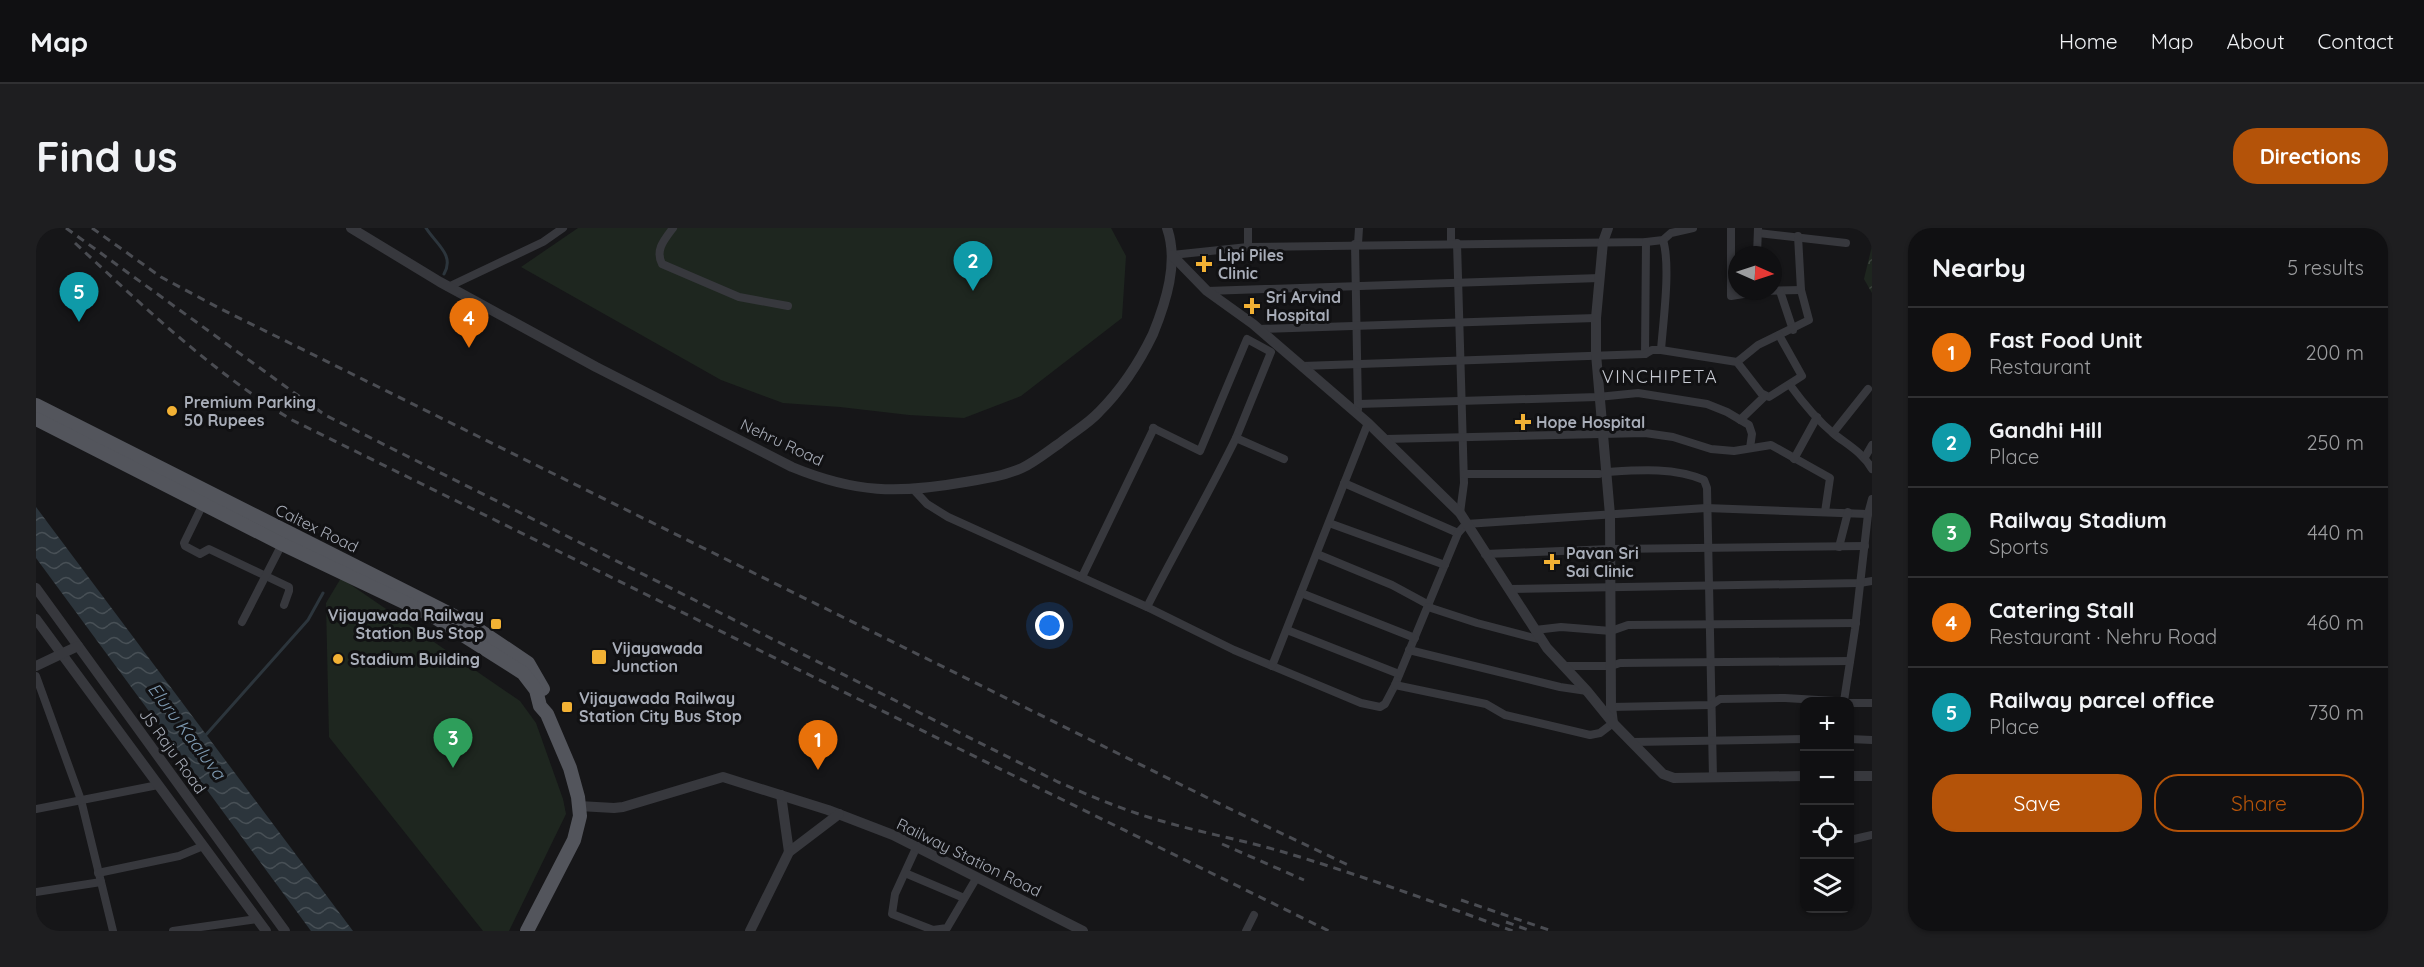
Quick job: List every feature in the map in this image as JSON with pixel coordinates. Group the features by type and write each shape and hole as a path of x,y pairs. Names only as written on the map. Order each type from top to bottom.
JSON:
{"main road":[{"name":"Caltex Road","path":"36,405 470,624 528,663 543,690 547,714 570,768 579,806 579,822 574,840 526,931"},
{"name":"Caltex Road","path":"36,419 282,544 433,616 516,667 533,686 540,706 547,714"}],"street":[{"name":"Nehru Road","path":"351,228 448,287 596,367 792,467 809,474 872,489 914,490 996,477 1023,468 1099,413 1145,351 1160,318 1169,282 1172,255 1167,228"},
{"path":"448,287 543,242 563,228"},
{"path":"673,228 660,246 658,257 662,264 739,297 788,306"},
{"path":"1248,228 1248,247"},
{"path":"1358,409 1357,244 1359,228"},
{"path":"914,490 927,504 948,517 1083,577 1234,650 1361,704 1373,706 1385,704 1462,528 1460,513 1464,474 1461,323 1459,284 1451,228"},
{"path":"1608,228 1603,242 1599,278 1596,357 1598,397 1604,436 1603,473 1610,515 1613,723"},
{"path":"1172,255 1248,247 1357,244 1646,242 1663,240 1671,233 1693,228"},
{"path":"1731,228 1731,246"},
{"path":"1757,246 1758,230 1846,243"},
{"path":"1737,362 1758,345 1793,330 1809,320 1801,290 1797,236"},
{"path":"1661,350 1666,248 1663,240"},
{"path":"1645,354 1646,242"},
{"path":"1172,255 1207,291 1259,329 1358,409 1368,423 1460,513"},
{"path":"1207,291 1599,278"},
{"path":"1782,291 1801,290"},
{"path":"1782,297 1793,330"},
{"path":"1259,329 1596,318"},
{"path":"1740,420 1765,396 1769,397 1802,376 1779,335"},
{"path":"1083,577 1154,428 1200,451 1247,339 1271,352 1236,438 1207,497 1147,607"},
{"path":"1302,366 1596,357 1645,354 1652,350 1661,350 1737,362 1765,396"},
{"path":"1790,385 1833,433 1865,457 1872,469"},
{"path":"1833,433 1868,389"},
{"path":"1358,409 1462,400 1598,397 1638,393 1707,404 1740,420 1749,425 1752,434 1750,448"},
{"path":"1794,459 1817,417"},
{"path":"1272,666 1368,423"},
{"path":"1385,439 1463,436 1604,436 1645,433 1673,437 1711,449 1734,451 1771,445 1830,478 1825,512"},
{"path":"1236,438 1284,459"},
{"path":"1865,457 1872,445"},
{"path":"1464,474 1603,473 1653,470 1704,480 1707,488 1713,778"},
{"path":"1344,483 1462,528 1706,508 1868,514"},
{"path":"1845,697 1856,623 1868,514 1872,499"},
{"path":"203,504 184,543 185,546 200,554 209,549 290,589 284,605"},
{"path":"1839,546 1848,512"},
{"path":"1329,523 1445,565"},
{"path":"1462,528 1485,554 1542,640 1613,723 1663,774 1668,777 1713,778 1800,776"},
{"path":"242,622 282,544"},
{"path":"1485,554 1611,549 1865,546"},
{"path":"1317,554 1392,585 1429,606 1477,623 1542,640"},
{"path":"1509,589 1872,582"},
{"name":"JS Raju Road","path":"36,588 285,931"},
{"path":"1301,593 1414,638"},
{"name":"JS Raju Road","path":"36,619 266,931"},
{"path":"1535,630 1561,627 1611,631 1629,625 1856,623"},
{"path":"1287,630 1399,675"},
{"path":"36,666 78,646"},
{"path":"1409,650 1560,687 1587,691"},
{"path":"1564,666 1611,666 1620,663 1850,661"},
{"path":"36,676 40,701 81,800 112,931"},
{"path":"1395,685 1486,704 1505,715 1590,735 1600,733 1613,723"},
{"path":"1611,707 1711,705 1720,699 1800,699"},
{"path":"1854,703 1872,703"},
{"path":"1633,742 1800,739"},
{"path":"1854,739 1872,740"},
{"path":"1854,776 1872,776"},
{"name":"Railway Station Road","path":"579,806 623,807 723,777 839,814 916,846 1083,931"},
{"path":"36,809 158,785"},
{"path":"782,795 789,852"},
{"path":"750,931 789,852 839,814"},
{"path":"1854,839 1872,835"},
{"path":"36,892 179,856 202,846"},
{"path":"916,846 895,894 892,914 933,930 947,928 977,876"},
{"path":"905,873 964,898"},
{"path":"1246,931 1254,915"},
{"path":"173,931 257,919"}],"green space":[{"path":"578,228 1111,228 1126,256 1122,318 1021,396 964,418 783,403 721,380 521,267"},
{"path":"1872,246 1872,293 1864,279"},
{"path":"341,578 520,701 536,723 563,799 566,814 509,931 483,931 329,737 326,603"}],"water":[{"name":"Eluru Kaaluva","path":"36,507 353,931 311,931 36,558"}],"waterway":[{"path":"426,228 446,255 447,267 444,274"},
{"name":"Eluru Kaaluva","path":"204,737 308,620 323,593"}],"railway":[{"path":"66,228 325,415 1058,782 1138,814 1309,860 1513,931"},
{"path":"92,228 161,277 221,309 1222,805 1348,865"},
{"path":"75,243 206,360 292,420 1329,931"},
{"path":"1222,844 1304,880"},
{"path":"1461,900 1552,931"},
{"path":"1506,922 1531,931"}],"place":[{"name":"Lipi Piles Clinic","path":"1204,264"},
{"name":"Gandhi Hill","path":"973,291"},
{"name":"Sri Arvind Hospital","path":"1252,306"},
{"name":"Railway parcel office","path":"79,322"},
{"name":"Catering Stall","path":"469,348"},
{"name":"Premium Parking 50 Rupees","path":"172,411"},
{"name":"Hope Hospital","path":"1523,422"},
{"name":"Pavan Sri Sai Clinic","path":"1552,562"},
{"name":"Vijayawada Railway Station Bus Stop","path":"496,624"},
{"name":"Vijayawada Junction","path":"599,657"},
{"name":"Stadium Building","path":"338,659"},
{"name":"Vijayawada Railway Station City Bus Stop","path":"567,707"},
{"name":"Railway Stadium","path":"453,768"},
{"name":"Fast Food Unit","path":"818,770"}],"district":[{"name":"VINCHIPETA","path":"1660,376"}]}
